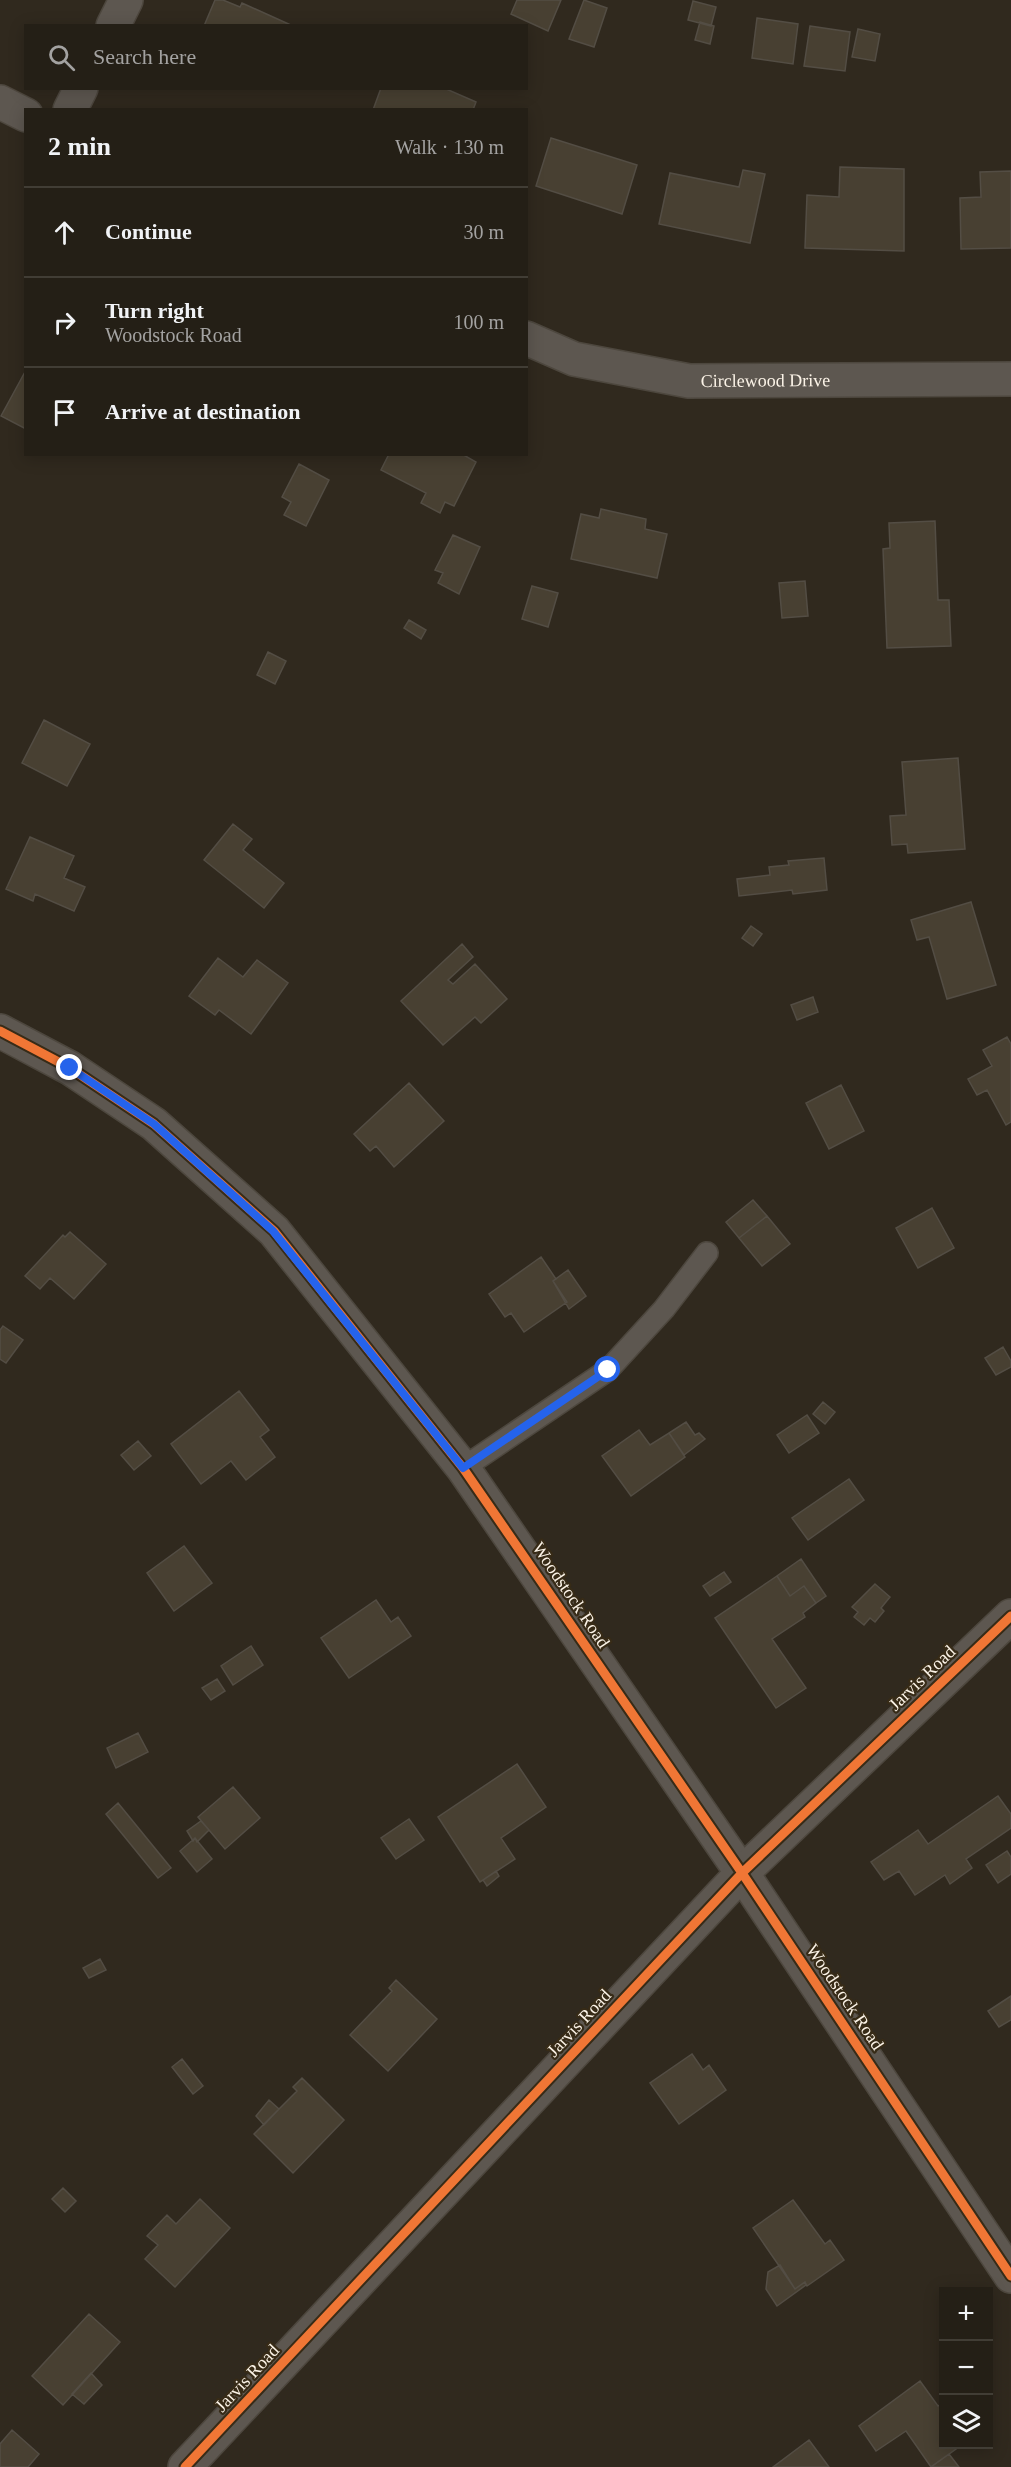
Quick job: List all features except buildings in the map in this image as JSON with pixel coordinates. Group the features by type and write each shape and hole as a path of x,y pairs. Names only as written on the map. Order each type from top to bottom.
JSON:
{"street":[{"path":"114,24 126,0"},
{"path":"71,108 80,90"},
{"path":"0,102 24,114"},
{"name":"Circlewood Drive","path":"528,339 574,359 689,381 1011,379"},
{"name":"Woodstock Road","path":"0,1031 70,1068 154,1124 273,1231 463,1468 742,1873 1011,2276"},
{"name":"Jarvis Road","path":"185,2467 742,1873 1011,1616"}],"lane":[{"path":"463,1468 608,1370 664,1309 707,1253"}],"cycle path":[{"path":"0,1031 70,1068 154,1124 274,1231 463,1468 742,1873 1011,2276"},
{"path":"185,2467 742,1873 1011,1616"}],"route":[{"path":"70,1068 154,1124 273,1231 463,1468 608,1370"}]}
